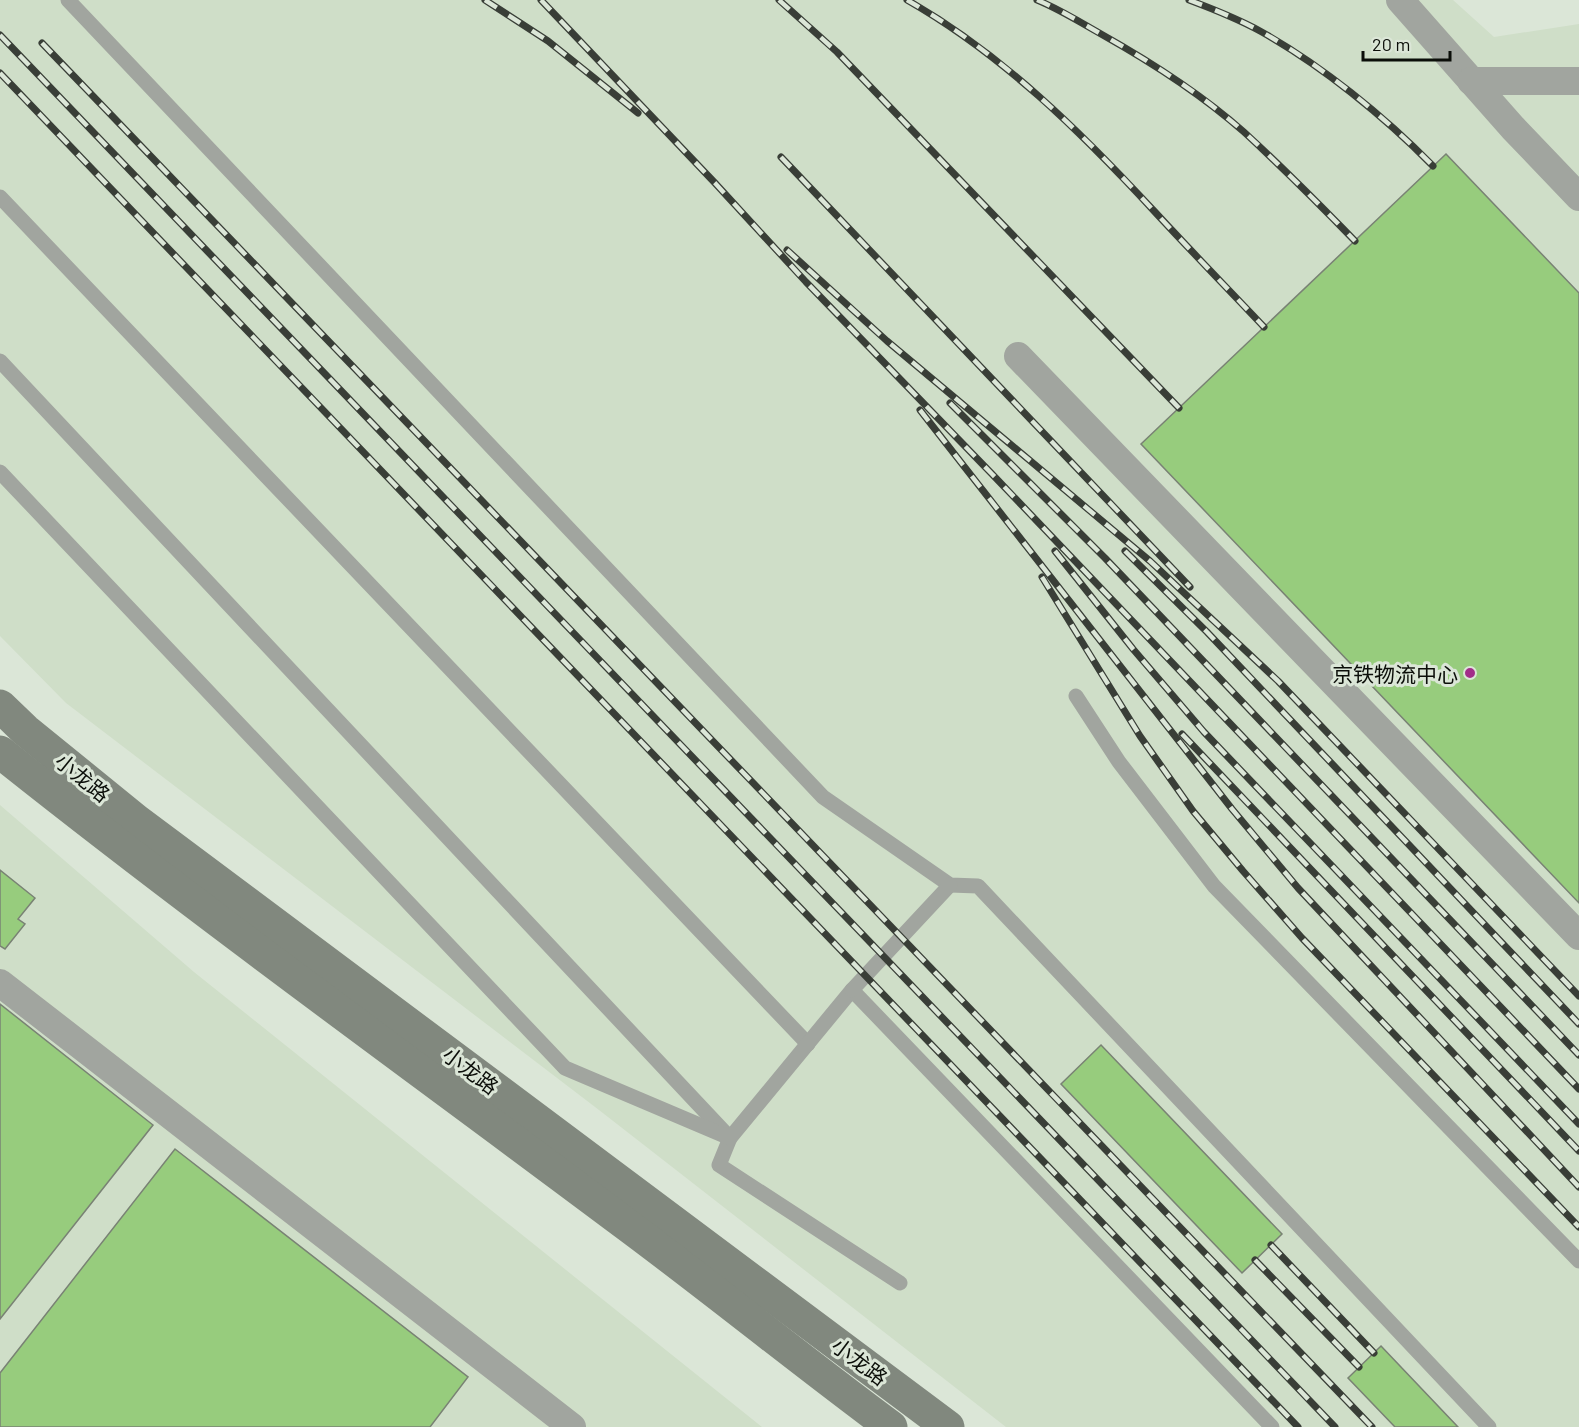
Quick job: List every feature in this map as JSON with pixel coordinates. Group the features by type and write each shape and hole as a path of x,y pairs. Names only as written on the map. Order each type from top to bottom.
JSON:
{"street":[{"path":"1400,0 1513,128 1579,197"},
{"path":"1471,81 1579,81"},
{"path":"1018,356 1579,936"},
{"name":"小龙路","path":"0,706 25,730 137,821 948,1427"},
{"name":"小龙路","path":"0,752 126,852 632,1228 891,1427"},
{"path":"0,982 572,1427"}],"lane":[{"path":"68,0 823,796 950,885 978,886 1489,1427"},
{"path":"0,197 808,1044"},
{"path":"0,361 730,1138"},
{"path":"0,472 565,1068 730,1138"},
{"path":"1076,696 1119,762 1214,886 1579,1262"},
{"path":"900,1283 719,1165 730,1138 852,990 950,885"},
{"path":"852,990 1272,1427"}],"shaded area":[{"path":"0,0 1453,0 1494,37 1579,24 1579,1427 1006,1427 599,1110 66,703 0,636"},
{"path":"0,805 194,972 762,1427 0,1427"}],"building":[{"name":"京铁物流中心","path":"1446,154 1579,293 1579,903 1141,444"},
{"path":"0,870 35,898 18,919 25,924 5,949 0,946"},
{"path":"0,1004 153,1125 0,1319"},
{"path":"1101,1045 1282,1234 1242,1273 1061,1084"},
{"path":"175,1149 468,1377 430,1427 0,1427 0,1373"},
{"path":"1381,1346 1458,1427 1395,1427 1348,1378"}],"railway":[{"path":"485,0 548,41 638,113"},
{"path":"541,0 806,282 1579,1089"},
{"path":"779,0 837,52 1179,408"},
{"path":"907,0 942,21 1039,96 1127,182 1264,327"},
{"path":"1037,0 1138,56 1211,105 1258,145 1355,241"},
{"path":"1189,0 1252,27 1306,59 1373,110 1433,166"},
{"path":"0,35 1335,1427"},
{"path":"42,43 1372,1427"},
{"path":"0,73 1298,1427"},
{"path":"781,157 1190,587"},
{"path":"787,250 887,341 1150,561 1278,681 1579,996"},
{"path":"950,403 1105,558 1579,1055"},
{"path":"920,410 1232,809 1298,888 1579,1187"},
{"path":"1055,551 1133,649 1204,732 1579,1124"},
{"path":"1125,551 1207,632 1579,1024"},
{"path":"1042,577 1140,736 1193,811 1302,938 1579,1227"},
{"path":"1182,734 1579,1151"},
{"path":"1271,1245 1374,1353"},
{"path":"1255,1260 1359,1367"}],"place":[{"name":"京铁物流中心","path":"1470,673"}]}
